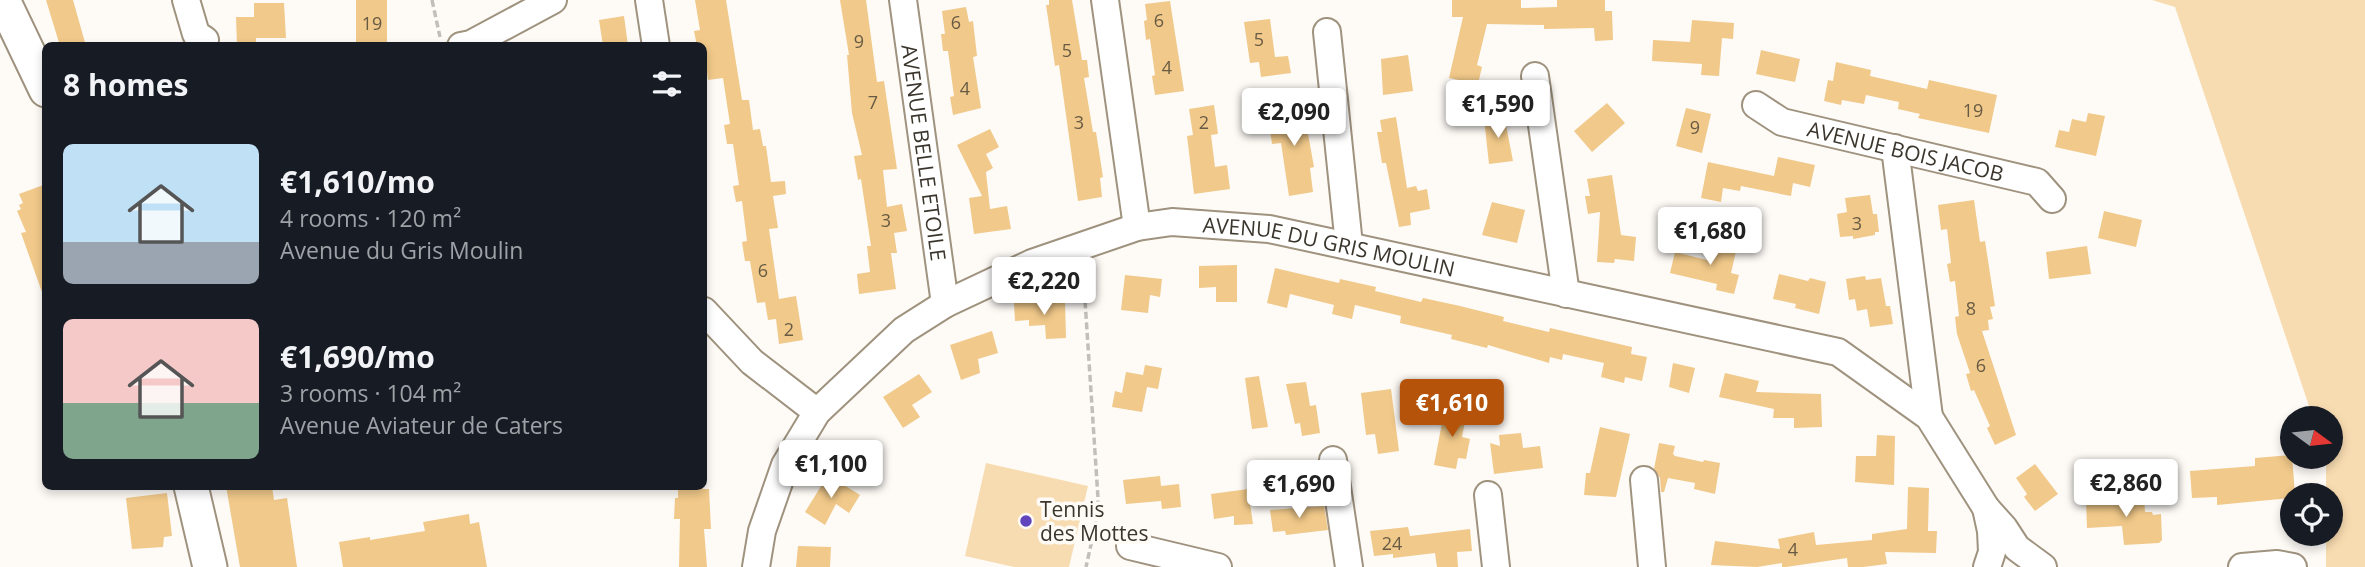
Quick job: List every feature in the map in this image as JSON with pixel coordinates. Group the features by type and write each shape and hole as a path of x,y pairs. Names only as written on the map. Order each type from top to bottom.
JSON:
{"main road":[{"path":"11,2 42,80"},
{"path":"192,490 210,567"}],"street":[{"path":"186,0 196,34 205,40"},
{"path":"475,42 554,0"},
{"path":"649,0 655,42"},
{"name":"AVENUE BELLE ETOILE","path":"903,0 945,304"},
{"path":"1105,0 1137,227"},
{"path":"1327,32 1349,245"},
{"path":"1535,76 1566,294"},
{"name":"AVENUE BOIS JACOB","path":"1756,105 1782,121 2037,182 2052,199"},
{"path":"1895,148 1929,417"},
{"name":"AVENUE DU GRIS MOULIN","path":"756,567 762,531 785,465 817,412 904,330 945,304 1032,263 1137,227 1172,222 1269,229 1838,352 1929,417 1986,508 2004,528 2007,561"},
{"path":"707,314 752,362 817,412"},
{"path":"1333,460 1349,567"},
{"path":"1644,480 1652,567"},
{"path":"1488,495 1496,567"},
{"path":"1130,546 1218,567"},
{"path":"2242,567 2277,564 2293,567"}],"path":[{"path":"432,0 441,42"},
{"path":"1082,244 1098,498 1086,567"}],"shaded area":[{"path":"2152,0 2365,0 2365,567 2326,567 2326,546 2343,546 2343,483 2326,483 2326,469 2343,469 2343,406 2309,406 2175,7"},
{"name":"Tennis des Mottes","path":"986,463 1088,486 1069,567 1014,567 965,556"}],"building":[{"path":"46,0 73,0 85,42 59,42"},
{"path":"356,0 387,0 387,42 356,42"},
{"path":"695,0 726,0 742,100 749,100 753,130 760,129 763,146 766,146 771,182 785,181 786,194 773,196 778,228 769,229 779,299 796,296 803,340 779,344 776,319 768,320 765,302 757,303 750,261 745,261 742,242 747,241 742,201 736,202 733,186 739,185 733,144 727,144 724,125 730,124 723,78 708,80 707,42 696,42 694,31 700,30"},
{"path":"840,0 866,0 877,82 884,81 897,169 883,170 887,207 902,204 907,231 894,233 897,253 891,253 896,289 859,294 857,274 870,272 867,246 871,246 861,179 858,180 854,156 862,155 852,113 849,55"},
{"path":"1049,0 1072,0 1082,60 1087,60 1089,77 1084,78 1103,177 1100,178 1102,197 1078,201 1059,65 1055,66 1046,5 1049,5"},
{"path":"1452,0 1521,0 1521,8 1557,7 1557,0 1605,0 1605,11 1612,11 1613,40 1595,41 1594,28 1544,29 1544,25 1487,24 1477,65 1482,67 1478,84 1449,78 1463,17 1452,17"},
{"path":"1170,1 1184,91 1155,95 1150,39 1146,40 1145,4"},
{"path":"254,3 284,3 286,38 256,38 256,42 237,42 236,17 254,17"},
{"path":"966,7 969,22 973,21 977,56 973,57 981,108 953,115 950,97 954,96 948,51 943,51 941,34 945,34 942,11"},
{"path":"624,16 627,42 602,42 599,20"},
{"path":"1270,19 1275,57 1288,56 1291,73 1261,77 1259,62 1250,63 1244,22"},
{"path":"1692,20 1734,23 1733,39 1722,38 1719,76 1701,75 1702,64 1652,61 1653,40 1690,42"},
{"path":"1761,50 1800,59 1795,82 1756,74"},
{"path":"1408,55 1413,91 1383,95 1381,59"},
{"path":"1836,62 1871,70 1870,76 1927,89 1929,80 1997,95 1989,133 1918,118 1920,114 1898,109 1899,102 1866,95 1864,104 1842,100 1841,105 1824,101 1828,80 1833,81"},
{"path":"1607,103 1625,123 1592,152 1574,131"},
{"path":"1300,104 1314,167 1310,168 1313,192 1289,196 1281,143 1272,144 1269,122 1277,121 1275,108"},
{"path":"1214,105 1218,134 1211,135 1215,167 1227,165 1230,189 1194,194 1187,136 1193,135 1189,109"},
{"path":"1686,108 1711,114 1702,153 1676,146"},
{"path":"2088,113 2105,116 2096,156 2055,147 2059,130 2069,132 2072,119 2086,122"},
{"path":"1504,115 1513,161 1489,164 1484,118"},
{"path":"1396,117 1407,188 1416,186 1418,191 1427,189 1430,209 1410,213 1411,225 1399,227 1386,163 1382,163 1377,132 1382,132 1380,120"},
{"path":"990,129 999,147 986,154 993,168 986,172 990,209 1007,206 1011,229 974,234 969,198 982,196 957,145"},
{"path":"1778,157 1815,165 1810,187 1793,183 1791,196 1741,186 1740,191 1723,188 1721,202 1701,198 1708,162 1774,176"},
{"path":"1612,175 1621,235 1636,237 1634,261 1615,259 1614,263 1597,262 1600,212 1588,214 1585,196 1590,196 1587,179"},
{"path":"42,185 42,292 21,233 26,232 17,211 23,203 19,194"},
{"path":"1870,195 1873,214 1877,214 1879,232 1853,239 1853,236 1840,237 1837,214 1847,212 1845,198"},
{"path":"1974,200 1980,242 1985,241 1995,306 1990,307 1993,319 1988,320 1989,330 1982,331 2016,435 1995,445 1987,428 1990,426 1974,390 1971,391 1966,374 1970,373 1957,334 1955,317 1959,316 1955,281 1950,282 1947,264 1951,263 1947,229 1941,230 1938,205"},
{"path":"1492,202 1525,210 1517,243 1482,235"},
{"path":"2104,211 2142,220 2136,247 2098,238"},
{"path":"1712,241 1737,247 1731,273 1739,275 1734,294 1716,290 1717,284 1670,273 1675,252 1707,260"},
{"path":"2087,246 2091,274 2049,279 2046,252"},
{"path":"1237,265 1237,302 1216,302 1216,287 1199,288 1199,266"},
{"path":"1275,268 1339,283 1340,279 1376,287 1375,291 1421,302 1423,298 1504,317 1503,321 1549,332 1550,328 1632,347 1631,354 1647,357 1642,381 1625,377 1624,383 1601,377 1604,363 1563,354 1562,360 1550,357 1549,363 1488,345 1487,348 1451,339 1452,335 1400,323 1401,316 1355,305 1352,319 1332,314 1334,305 1290,294 1287,308 1267,303"},
{"path":"1779,274 1826,282 1819,314 1795,308 1796,304 1773,299"},
{"path":"1125,275 1162,279 1160,297 1150,295 1148,313 1121,310"},
{"path":"1865,276 1866,280 1881,278 1886,306 1890,306 1893,324 1870,327 1867,309 1857,311 1855,299 1849,300 1846,279"},
{"path":"1065,301 1066,338 1046,339 1045,325 1029,326 1029,320 1015,321 1014,303"},
{"path":"992,331 998,353 978,359 980,373 961,380 950,345"},
{"path":"1673,363 1695,368 1689,393 1669,387"},
{"path":"1145,365 1162,368 1158,389 1147,387 1142,412 1112,407 1115,391 1122,393 1126,372 1143,375"},
{"path":"1725,373 1759,381 1756,392 1821,394 1822,427 1794,428 1794,418 1773,418 1774,409 1719,397"},
{"path":"919,374 932,392 912,405 920,417 903,428 883,397"},
{"path":"1259,376 1268,427 1252,429 1245,378"},
{"path":"1306,382 1310,406 1316,405 1320,433 1302,436 1300,423 1295,424 1286,384"},
{"path":"1391,389 1399,451 1378,454 1375,434 1366,435 1361,393"},
{"path":"1445,407 1467,411 1462,437 1470,439 1466,459 1458,458 1456,469 1434,465"},
{"path":"1600,427 1630,434 1616,497 1584,495 1586,473 1590,473"},
{"path":"1521,433 1523,448 1540,446 1543,468 1494,474 1490,443 1500,446 1499,435"},
{"path":"1877,435 1895,436 1894,485 1855,482 1856,456 1876,456"},
{"path":"1659,443 1675,446 1675,456 1720,463 1715,494 1694,489 1695,483 1668,478 1664,492 1661,492 1660,478 1654,469"},
{"path":"2280,456 2280,469 2293,469 2294,483 2280,483 2280,499 2217,505 2217,497 2192,498 2190,471 2255,466 2255,458"},
{"path":"2035,464 2058,494 2035,511 2024,497 2027,494 2016,478"},
{"path":"828,475 860,495 849,513 836,504 825,525 805,512"},
{"path":"1160,476 1161,486 1179,484 1181,507 1162,509 1161,501 1126,504 1123,480"},
{"path":"1908,487 1929,488 1928,531 1937,531 1936,553 1885,552 1887,564 1863,567 1848,567 1847,558 1786,567 1782,567 1782,563 1757,567 1711,565 1715,541 1780,549 1778,539 1814,532 1816,545 1872,540 1872,534 1907,529"},
{"path":"709,489 711,529 704,529 707,567 679,567 680,519 674,519 675,498 678,498 678,490"},
{"path":"1248,489 1253,524 1234,525 1234,516 1214,519 1211,494"},
{"path":"227,490 273,490 274,500 287,498 297,567 240,567"},
{"path":"167,493 172,536 164,537 163,547 132,549 126,498"},
{"path":"2144,497 2145,512 2161,514 2162,540 2159,543 2124,545 2122,526 2087,528 2086,501"},
{"path":"1324,506 1328,530 1286,535 1285,531 1273,532 1270,510"},
{"path":"469,514 470,524 479,522 487,567 343,567 339,542 425,531 423,522"},
{"path":"1408,527 1410,536 1470,529 1472,551 1457,552 1458,567 1437,567 1435,553 1393,558 1393,554 1374,556 1370,531"},
{"path":"798,546 831,547 830,567 796,567"}],"place":[{"name":"Tennis des Mottes","path":"1026,521"}]}
